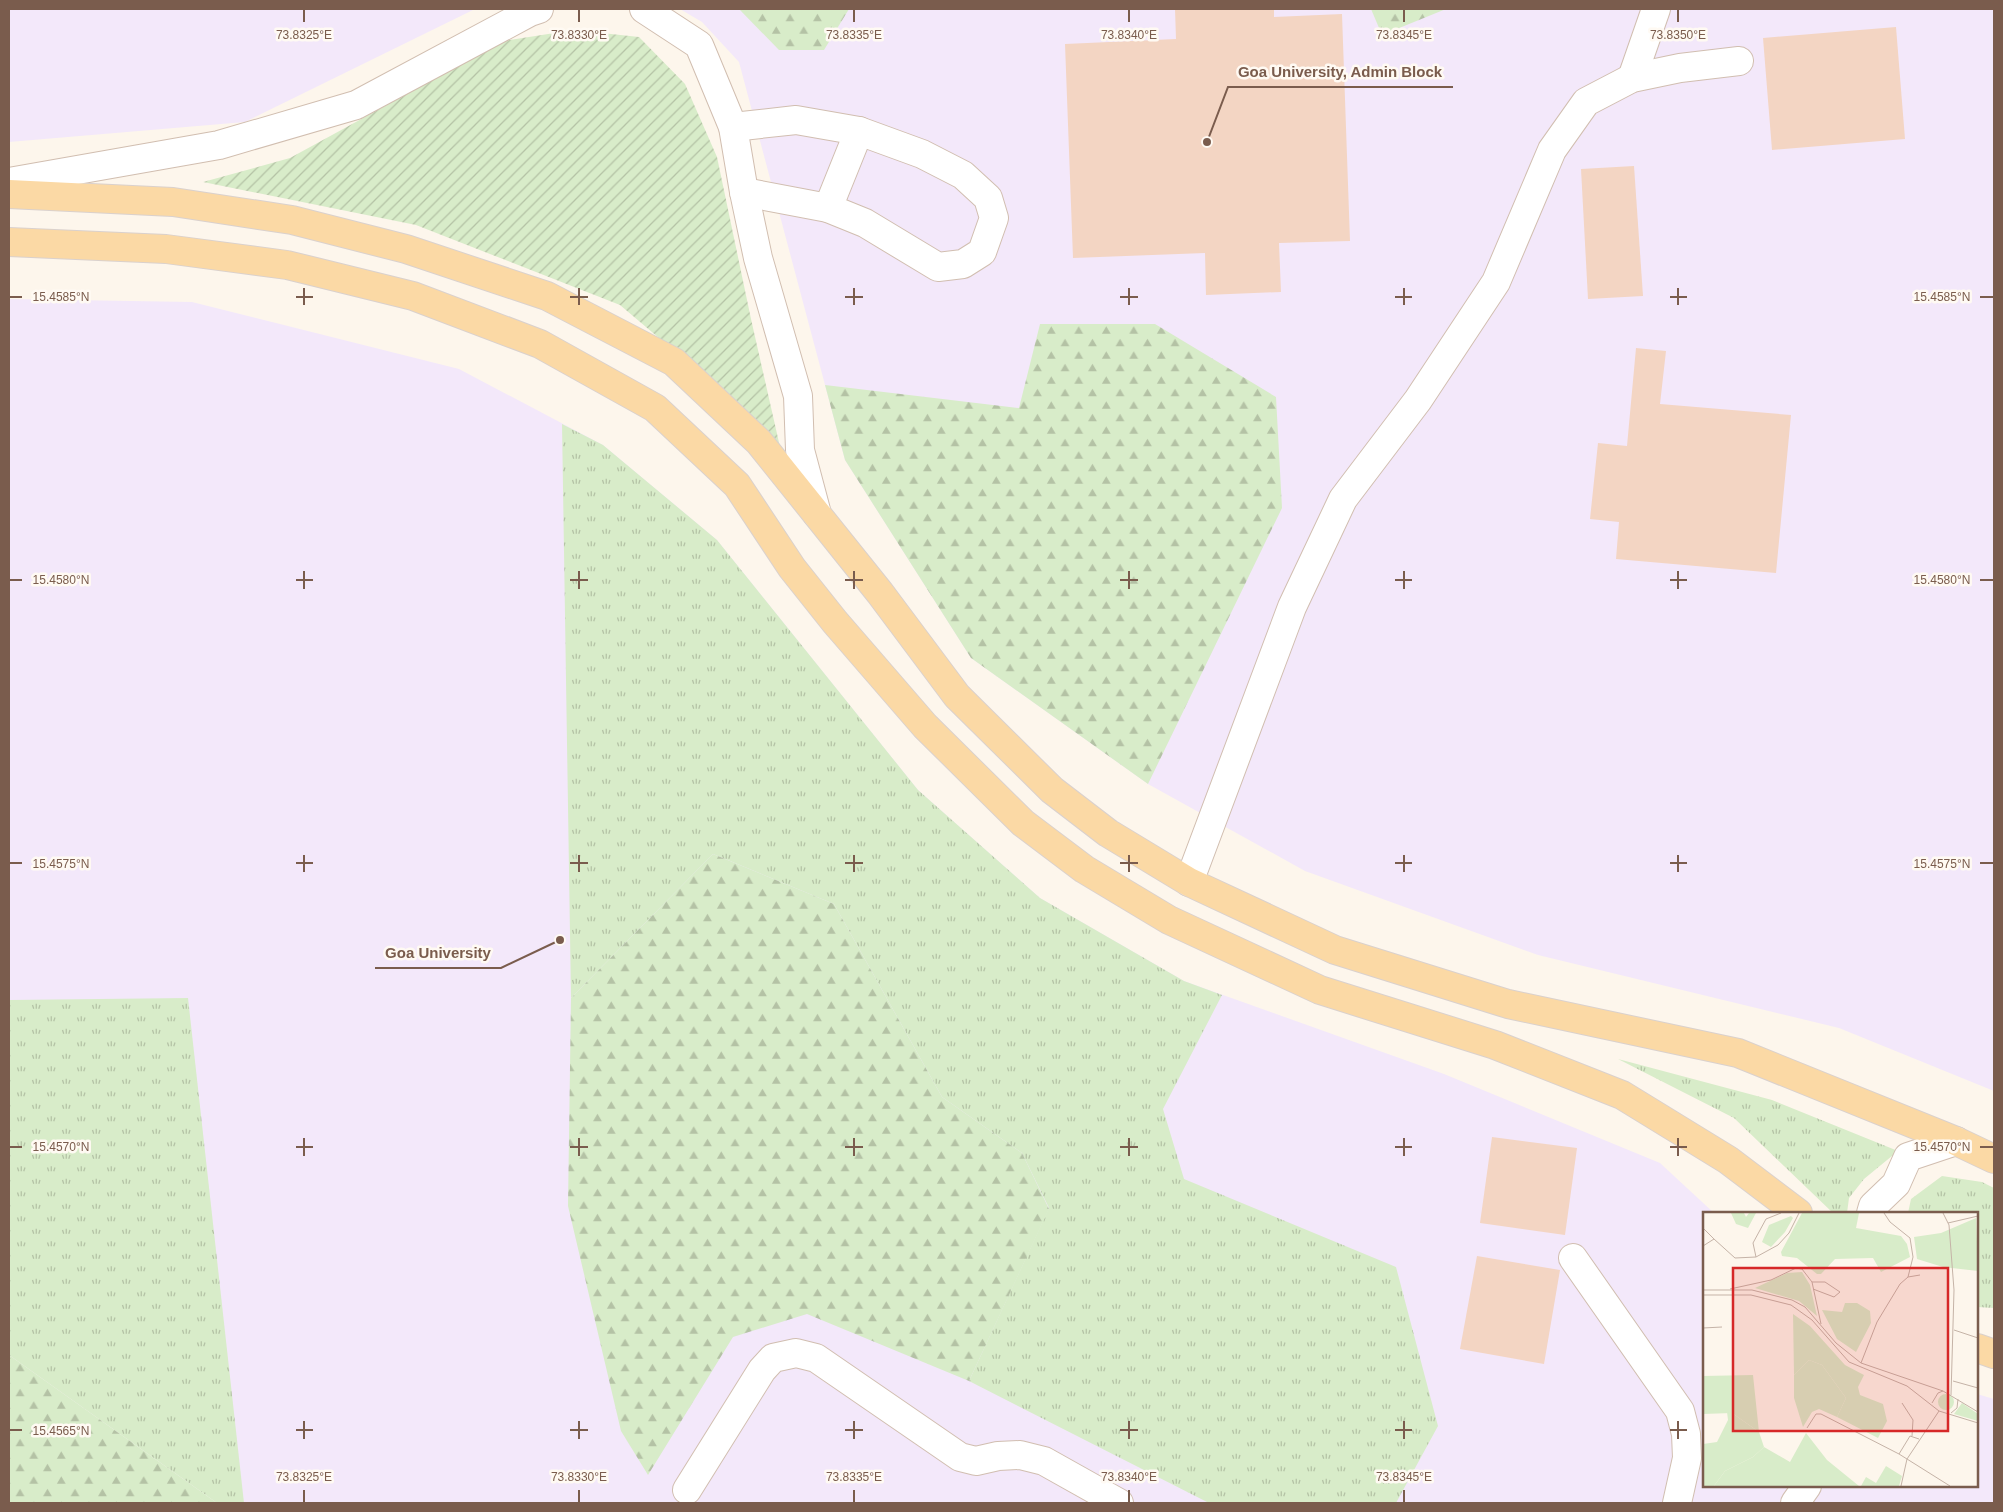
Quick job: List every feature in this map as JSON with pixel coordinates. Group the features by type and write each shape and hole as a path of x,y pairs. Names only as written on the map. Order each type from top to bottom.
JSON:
{"main road":[{"path":"9,194 173,202 292,220 406,249 547,296 674,362 760,442 880,593 957,696 1052,790 1108,833 1189,882 1335,950 1508,1004 1738,1053 1956,1141 1994,1160"},
{"path":"9,242 166,249 287,265 413,296 540,344 655,408 738,485 792,568 835,622 925,726 1023,823 1084,869 1169,920 1320,990 1495,1045 1622,1095 1728,1160 1797,1212"},
{"path":"1978,1347 1994,1346"},
{"path":"1978,1347 1994,1354"}],"street":[{"path":"9,182 219,145 356,105 530,12 539,9"},
{"path":"644,9 699,45 732,127 758,258 798,396 800,450 817,514"},
{"path":"1632,78 1656,9"},
{"path":"1189,882 1292,607 1343,499 1418,400 1496,282 1552,150 1586,102 1632,78 1680,68 1740,62"},
{"path":"732,127 796,120 860,131 922,154 963,175 988,198 994,218 982,252 963,264 938,267 865,223 828,208 744,192"},
{"path":"828,208 860,131"},
{"path":"1870,1212 1873,1206 1896,1184 1908,1157 1956,1141"},
{"path":"1574,1258 1680,1411 1686,1434 1687,1458 1677,1503"},
{"path":"688,1490 762,1370 773,1358 796,1353 816,1358 960,1457 976,1461 1020,1454 1044,1461 1119,1503"},
{"path":"1795,1503 1806,1487"}],"shaded area":[{"path":"9,9 475,9 245,122 9,142"},
{"path":"680,9 1994,9 1994,1091 1839,1028 1538,955 1305,871 1148,784 971,658 845,460 739,62 702,22"},
{"path":"9,299 192,302 459,369 603,445 717,540 918,790 1040,898 1184,981 1444,1074 1660,1163 1713,1212 1703,1212 1703,1487 1978,1487 1978,1394 1994,1399 1994,1503 217,1503 9,1355"}],"green space":[{"path":"739,9 849,9 824,50 779,50"},
{"path":"1371,9 1446,9 1382,35"},
{"path":"574,30 639,37 685,84 717,157 780,447 763,426 620,305 416,225 203,182 290,158 504,41"},
{"path":"1040,324 1155,324 1276,397 1282,508 1148,784 971,658 845,460 825,385 1019,408"},
{"path":"562,424 603,445 717,540 918,790 1040,898 1184,981 1222,995 1163,1109 1184,1179 1396,1267 1438,1426 1396,1503 1209,1503 969,1381 1049,1208 1022,1153 942,1097 834,904 713,854 571,998"},
{"path":"713,854 834,904 942,1097 1022,1153 1049,1209 969,1381 807,1314 733,1337 648,1475 621,1431 568,1206 571,998"},
{"path":"188,998 244,1503 217,1503 9,1355 9,1000"},
{"path":"1618,1059 1772,1100 1898,1151 1864,1179 1849,1198 1847,1212 1832,1212 1734,1118"},
{"path":"1942,1176 1982,1182 1994,1188 1994,1308 1978,1307 1978,1212 1908,1212 1911,1199"},
{"path":"9,1355 217,1503 9,1503"}],"building":[{"path":"1175,9 1274,9 1274,17 1342,14 1350,241 1279,243 1281,292 1206,295 1205,253 1073,258 1065,44 1176,39"},
{"path":"1896,27 1905,139 1772,150 1763,38"},
{"path":"1634,166 1643,296 1588,299 1581,169"},
{"path":"1636,348 1666,351 1660,404 1791,415 1776,573 1616,559 1619,522 1590,519 1598,443 1627,446"},
{"path":"1492,1137 1577,1148 1565,1235 1480,1223"},
{"path":"1477,1256 1560,1270 1544,1364 1460,1349"}],"place":[{"name":"Goa University, Admin Block","path":"1207,142"},
{"name":"Goa University","path":"560,940"}]}
